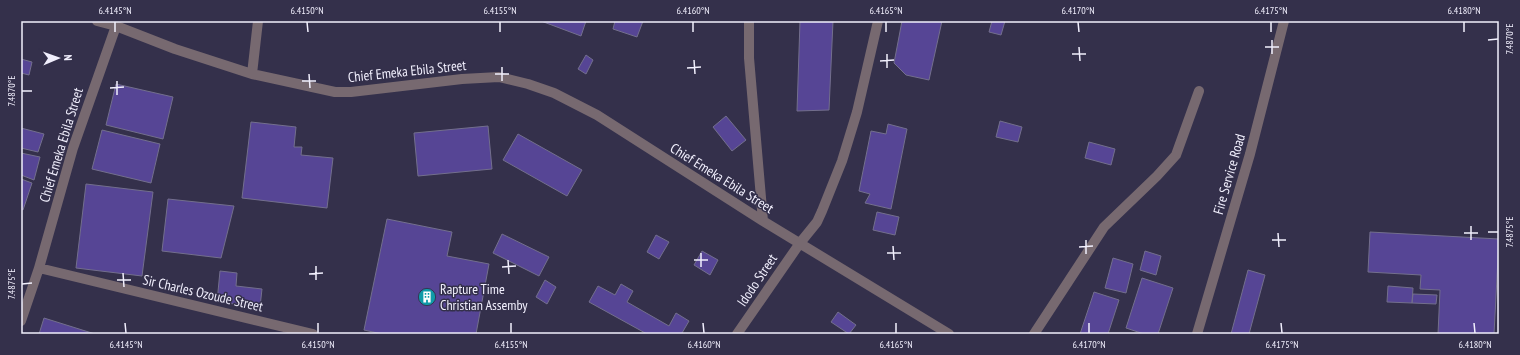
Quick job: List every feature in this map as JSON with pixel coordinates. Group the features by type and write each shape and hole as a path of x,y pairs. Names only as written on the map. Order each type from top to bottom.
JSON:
{"street":[{"path":"97,21 116,26"},
{"path":"252,74 258,21"},
{"path":"749,21 749,58 763,221"},
{"name":"Idodo Street","path":"737,334 800,243 817,222 842,161 858,112 878,21"},
{"name":"Fire Service Road","path":"1197,334 1250,154 1284,21"},
{"name":"Chief Emeka Ebila Street","path":"21,321 39,268 73,148 116,26 252,74 335,92 364,91 499,77 528,84 554,93 597,115 763,221 950,334"},
{"path":"1034,334 1104,227 1157,176 1176,155 1199,91"},
{"name":"Sir Charles Ozoude Street","path":"39,268 313,334"}],"building":[{"path":"541,21 586,21 581,36"},
{"path":"615,21 643,21 637,37 613,29"},
{"path":"800,21 833,21 829,110 797,111"},
{"path":"902,21 942,21 929,80 906,75 894,63"},
{"path":"992,21 1005,21 1001,35 989,32"},
{"path":"586,55 593,60 586,74 578,69"},
{"path":"21,59 32,62 29,75 21,73"},
{"path":"116,84 173,97 163,139 106,125"},
{"path":"726,116 746,140 732,151 713,127"},
{"path":"1000,121 1022,127 1018,142 996,137"},
{"path":"251,122 296,127 294,147 302,147 301,155 333,158 327,208 242,198"},
{"path":"888,124 907,129 891,209 865,203 870,194 859,191 871,131 886,134"},
{"path":"488,126 492,169 418,176 414,133"},
{"path":"21,128 44,134 38,152 21,148"},
{"path":"102,130 160,144 151,183 92,169"},
{"path":"518,134 582,170 567,196 503,160"},
{"path":"1089,142 1115,149 1111,165 1085,158"},
{"path":"21,153 40,157 34,180 21,175"},
{"path":"21,179 32,183 23,210 21,209"},
{"path":"86,184 153,192 142,276 76,268"},
{"path":"168,199 234,206 221,258 162,251"},
{"path":"877,212 899,217 895,235 873,230"},
{"name":"Rapture Time Christian Assemby","path":"387,219 452,232 447,256 489,264 476,334 382,334 364,330"},
{"path":"1370,232 1499,239 1494,334 1438,334 1440,290 1420,289 1421,275 1368,272"},
{"path":"502,234 549,257 539,276 493,253"},
{"path":"656,235 669,242 659,259 647,252"},
{"path":"702,251 718,260 710,275 694,265"},
{"path":"1145,251 1161,256 1156,275 1140,270"},
{"path":"1113,258 1133,264 1126,293 1105,288"},
{"path":"1248,270 1265,275 1249,334 1231,334"},
{"path":"220,271 237,273 236,286 262,289 260,307 217,302"},
{"path":"1142,278 1173,288 1158,334 1144,334 1126,328"},
{"path":"545,280 556,287 547,304 536,297"},
{"path":"621,284 633,291 627,302 669,326 676,313 689,321 682,333 683,334 647,334 589,302 598,286 615,295"},
{"path":"1388,286 1413,288 1412,303 1387,302"},
{"path":"1094,292 1119,300 1108,334 1080,334"},
{"path":"1413,294 1437,295 1436,304 1412,303"},
{"path":"838,312 856,325 849,334 831,322"},
{"path":"44,318 95,334 39,334"}],"place":[{"name":"Rapture Time Christian Assemby","path":"427,297"}]}
